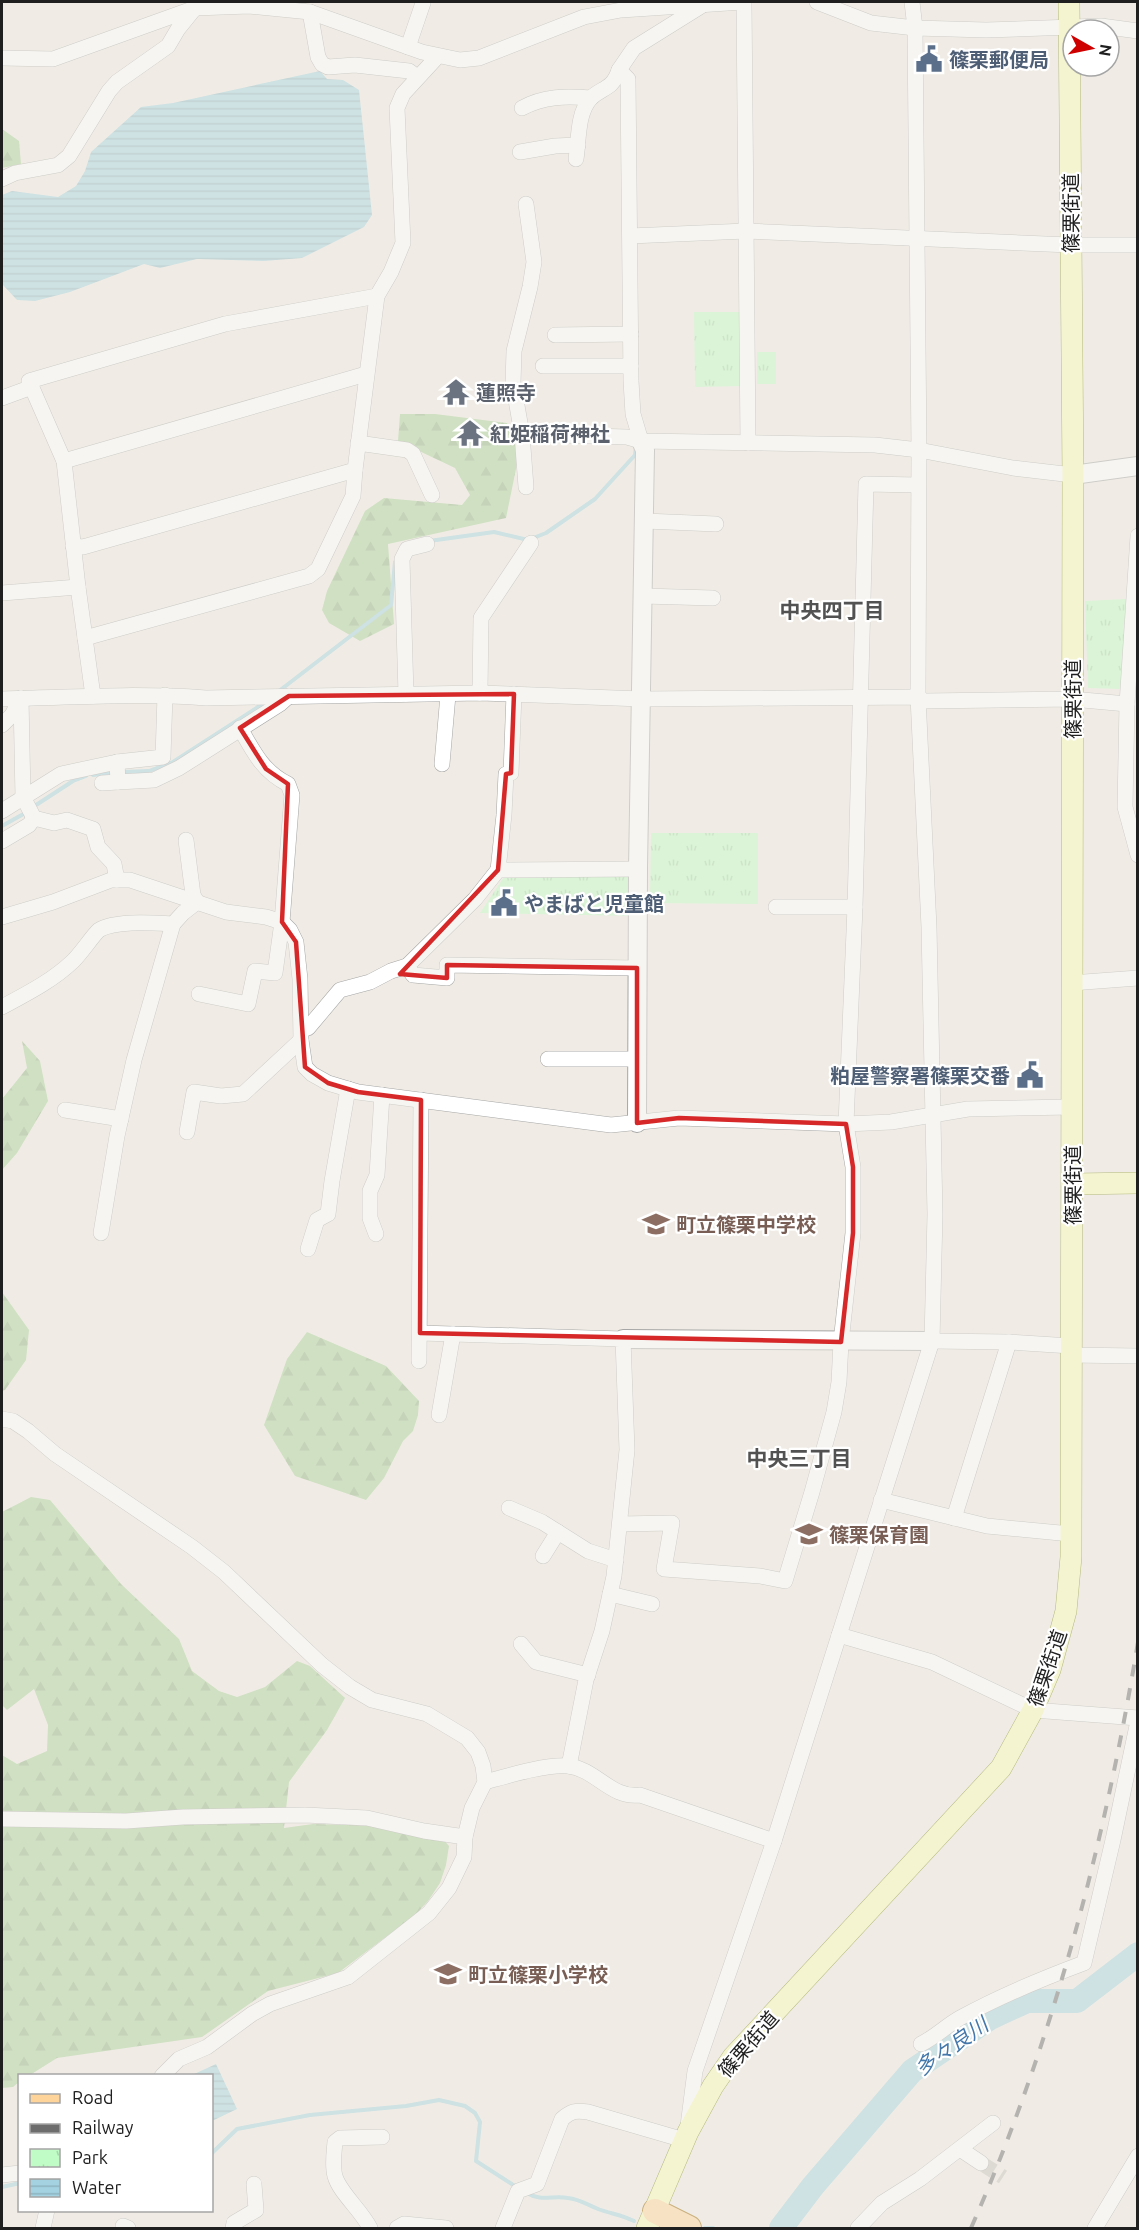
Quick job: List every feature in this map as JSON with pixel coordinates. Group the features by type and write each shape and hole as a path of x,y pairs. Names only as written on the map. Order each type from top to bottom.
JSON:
{"main road":[{"name":"篠栗街道","path":"1069,2 1069,18"},
{"name":"篠栗街道","path":"651,2220 686,2136 713,2086 733,2057 1001,1768 1033,1710 1050,1670 1066,1611 1071,1557 1072,1184 1073,475 1069,78"},
{"path":"1072,1184 1137,1183"},
{"path":"651,2220 689,2229"}],"street":[{"path":"520,152 555,146 577,152 581,121 591,98 605,90 616,78 634,48 704,2"},
{"path":"2,58 52,59 195,8 253,4 310,12 408,47 460,60 479,58 584,17 621,10 704,2 744,2 748,443"},
{"path":"817,2 872,23 915,28 986,30 1061,27"},
{"path":"503,2229 518,2191 537,2184 562,2119 568,2113 577,2110 588,2112 686,2136 695,2071 774,1841 932,1341 935,1214 929,927 918,697 919,450 915,28 912,2"},
{"path":"408,47 423,3"},
{"path":"2,179 15,172 58,165 69,156 109,91 117,82 168,46 195,8"},
{"path":"310,12 318,57 328,67 355,65 409,71 417,77"},
{"path":"1121,29 1137,31"},
{"path":"85,638 309,576 318,569 353,496 377,296 391,272 403,243 397,108 403,94 438,56"},
{"path":"619,70 628,80 633,414 645,450 638,869 637,1123"},
{"path":"522,108 546,98 570,96 591,98"},
{"path":"526,204 534,262 514,351 513,372 522,434 526,487"},
{"path":"630,236 746,231 1070,245 1137,245"},
{"path":"93,696 64,461 29,381 225,324 377,296"},
{"path":"555,335 631,334"},
{"path":"543,366 631,366"},
{"path":"64,461 366,374"},
{"path":"2,398 32,387"},
{"path":"522,434 627,437 641,441 875,445 919,450 1013,468 1073,475 1137,466"},
{"path":"358,443 407,450 413,454 432,495"},
{"path":"73,546 83,547 355,470"},
{"path":"620,1524 672,1523 664,1569 760,1576 785,1581 813,1492 834,1412 839,1382 853,1233 853,1167 846,1124 855,907 866,484 918,485"},
{"path":"645,521 716,524"},
{"path":"1137,536 1127,704 1125,807 1137,855"},
{"path":"480,693 481,618 531,543"},
{"path":"406,694 402,559 407,549 427,544"},
{"path":"2,593 78,587"},
{"path":"643,596 713,598"},
{"path":"2,699 165,695 206,698 480,693 642,699 918,697 924,701 1072,699 1127,704"},
{"path":"187,1132 194,1092 221,1096 243,1094 304,1034 340,990 370,982 407,966 475,899 498,870 506,774 511,773 514,694"},
{"path":"2,811 61,774 117,762 163,757 165,695"},
{"path":"442,764 448,695"},
{"path":"102,783 154,780 179,768 289,696"},
{"path":"2,725 12,715 21,698"},
{"path":"21,698 23,797 34,818 54,823 67,820 93,829 99,847 114,864 117,880"},
{"path":"199,994 248,1004 255,971 275,973 282,922 292,795 288,783 276,778 266,769 240,728"},
{"path":"117,762 118,782"},
{"path":"2,841 29,825 34,818"},
{"path":"186,840 193,895 197,902"},
{"path":"498,870 638,869"},
{"path":"2,917 53,902 111,880 130,880 225,912 266,917 282,922 290,930 296,942 304,1034 304,1067 328,1083 348,1089 611,1125 679,1118 846,1124 891,1122 968,1109 1071,1107"},
{"path":"101,1233 134,1060 172,924 197,902"},
{"path":"776,907 855,907"},
{"path":"2,1007 35,989 71,964 99,930 144,922 172,924"},
{"path":"407,966 413,975 447,978 447,965 637,968"},
{"path":"1071,983 1137,978"},
{"path":"548,1059 637,1059"},
{"path":"308,1249 317,1220 328,1214 348,1089"},
{"path":"376,1234 370,1218 370,1191 377,1175 382,1095"},
{"path":"419,1361 421,1100"},
{"path":"65,1110 121,1119"},
{"path":"420,1334 841,1342 1009,1342 1137,1356"},
{"path":"439,1415 453,1334"},
{"path":"569,1766 588,1675 602,1631 616,1560 627,1450 623,1339"},
{"path":"954,1518 1009,1342"},
{"path":"2,1419 13,1421 28,1431 55,1455 192,1547 224,1572 322,1665 350,1687 372,1700 427,1714 467,1738 478,1752 483,1766 485,1782 472,1808 465,1837 464,1857 449,1888 429,1913 348,1977 270,2004 252,2014 207,2047 179,2059 164,2074"},
{"path":"881,1500 987,1526 1071,1534"},
{"path":"509,1508 542,1522 588,1551 616,1560"},
{"path":"543,1556 558,1532"},
{"path":"610,1594 652,1604"},
{"path":"839,1635 932,1662 1033,1710 1137,1720 1113,1840 1084,1963 1036,1980 988,2003 921,2044"},
{"path":"521,1644 536,1662 588,1675"},
{"path":"485,1782 569,1766 591,1774 607,1787 629,1797 640,1795 774,1841"},
{"path":"2,1819 126,1821 183,1817 305,1815 367,1818 424,1832 465,1837"},
{"path":"858,2229 882,2203 920,2179 993,2123"},
{"path":"370,2229 365,2217 334,2175 335,2142 340,2138 382,2137"},
{"path":"960,2149 981,2163"},
{"path":"1095,2229 1137,2156"},
{"path":"2,2175 18,2173"},
{"path":"232,2229 234,2223 256,2210 254,2184"},
{"path":"43,2229 47,2212"},
{"path":"397,2229 404,2224 441,2226 446,2229"}],"highlighted area":[{"path":"514,694 511,773 506,774 498,870 400,974 447,978 447,965 637,968 637,1123 679,1118 846,1124 853,1167 853,1233 841,1342 420,1333 421,1100 358,1092 328,1083 305,1067 296,942 282,922 288,784 266,769 240,728 289,696"}],"green space":[{"path":"2,129 19,141 21,164 2,168"},
{"path":"694,312 743,312 744,386 695,387"},
{"path":"757,352 776,352 776,384 757,384"},
{"path":"400,414 435,414 507,423 519,454 506,518 388,544 394,624 360,641 329,623 322,610 327,591 365,511 384,498 462,505 470,495 455,468 398,441"},
{"path":"1126,599 1122,689 1088,688 1085,601"},
{"path":"651,833 758,833 758,904 650,903"},
{"path":"504,877 633,877 633,916 480,913"},
{"path":"22,1041 40,1061 48,1101 17,1153 2,1170 2,1099 27,1068"},
{"path":"2,1292 29,1330 26,1360 2,1391"},
{"path":"307,1332 386,1366 419,1401 413,1431 403,1441 384,1478 366,1500 295,1476 264,1425 287,1359"},
{"path":"31,1497 50,1500 121,1584 179,1639 192,1671 219,1691 237,1697 265,1687 297,1661 310,1666 345,1698 327,1730 289,1782 284,1828 313,1824 382,1826 442,1838 449,1846 440,1883 415,1915 338,1973 268,1991 202,2037 57,2058 32,2074 18,2074 18,2083 13,2087 2,2088 2,1755 17,1764 47,1751 48,1725 34,1689 7,1710 2,1705 2,1512"}],"water":[{"path":"320,71 327,79 343,80 359,90 372,215 364,227 302,258 264,261 197,259 160,268 144,264 70,292 35,301 17,300 2,284 2,195 12,191 58,197 76,186 85,171 91,152 141,107 173,103"},
{"path":"216,2064 237,2109 213,2121 213,2074 194,2074"}],"waterway":[{"path":"429,541 494,532 528,540 546,533 595,499 635,455 636,446"},
{"path":"279,691 391,605 395,562"},
{"path":"123,772 149,771 173,762 266,702"},
{"path":"93,775 115,772"},
{"path":"33,807 73,781 86,776"},
{"path":"2,826 27,812"},
{"name":"多々良川","path":"781,2228 813,2186 912,2071 990,2018 1027,2001 1077,2001 1138,1954"},
{"path":"213,2152 237,2129 310,2115 406,2106 439,2100 465,2106 475,2113 480,2122 476,2161 518,2188"},
{"path":"2,2187 18,2183"},
{"path":"527,2193 542,2198 563,2197 576,2200 634,2221"},
{"path":"705,2228 713,2228"}],"tunnel":[{"path":"981,2163 1003,2177"}],"railway":[{"path":"971,2228 1027,2087 1073,1941 1110,1792 1138,1642"}],"place":[{"name":"篠栗郵便局","path":"929,59"},
{"name":"蓮照寺","path":"456,392"},
{"name":"紅姫稲荷神社","path":"470,433"},
{"name":"やまばと児童館","path":"504,903"},
{"name":"粕屋警察署篠栗交番","path":"1030,1075"},
{"name":"町立篠栗中学校","path":"656,1224"},
{"name":"篠栗保育園","path":"809,1534"},
{"name":"町立篠栗小学校","path":"448,1974"}],"district":[{"name":"中央四丁目","path":"832,610"},
{"name":"中央三丁目","path":"799,1458"}]}
